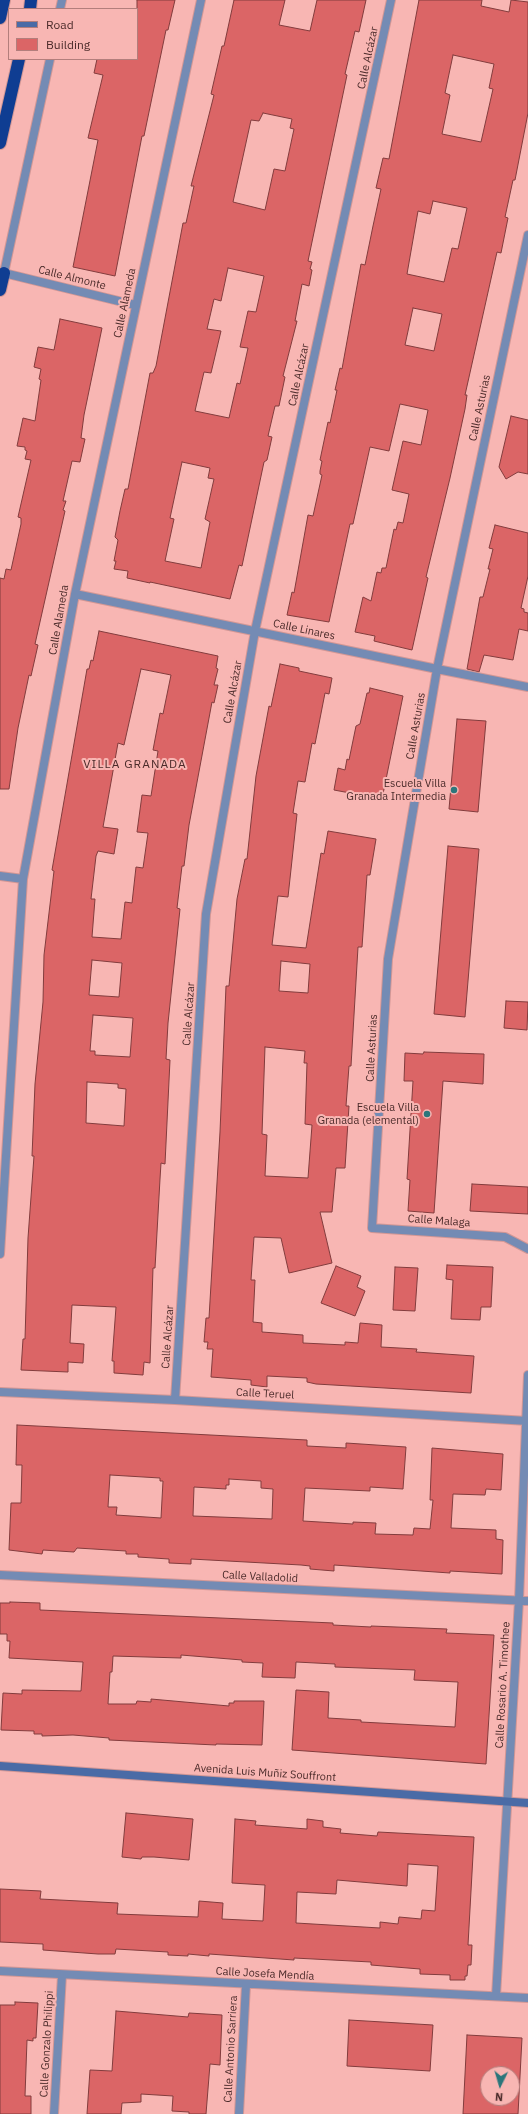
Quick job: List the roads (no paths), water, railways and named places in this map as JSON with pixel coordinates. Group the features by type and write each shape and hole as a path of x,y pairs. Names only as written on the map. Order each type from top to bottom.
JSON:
{"highway":[{"path":"0,18 4,0"},
{"path":"0,143 19,60"},
{"path":"0,290 4,273"}],"street":[{"name":"Calle Alameda","path":"0,1254 23,879 75,594 135,305 201,0"},
{"name":"Calle Alcázar","path":"175,1400 206,914 255,631 391,0"},
{"path":"4,273 50,60"},
{"name":"Calle Asturias","path":"372,1228 388,959 437,669 528,235"},
{"name":"Calle Almonte","path":"4,273 135,305"},
{"name":"Calle Linares","path":"75,594 437,669 528,686"},
{"path":"0,876 23,879"},
{"name":"Calle Malaga","path":"372,1228 505,1237 528,1249"},
{"name":"Calle Rosario A. Timothee","path":"496,1996 519,1600 528,1421 528,1375"},
{"name":"Calle Teruel","path":"0,1392 175,1400 528,1421"},
{"name":"Calle Valladolid","path":"0,1575 528,1601"},
{"name":"Avenida Luis Muñiz Souffront","path":"0,1766 528,1803"},
{"name":"Calle Josefa Mendía","path":"0,1971 528,1998"},
{"name":"Calle Gonzalo Philippi","path":"54,2114 62,1975"},
{"name":"Calle Antonio Sarriera","path":"239,2114 246,1984"}],"place":[{"name":"Escuela Villa Granada Intermedia","path":"454,790"},
{"name":"Escuela Villa Granada (elemental)","path":"427,1114"}],"district":[{"name":"VILLA GRANADA","path":"135,765"}]}
